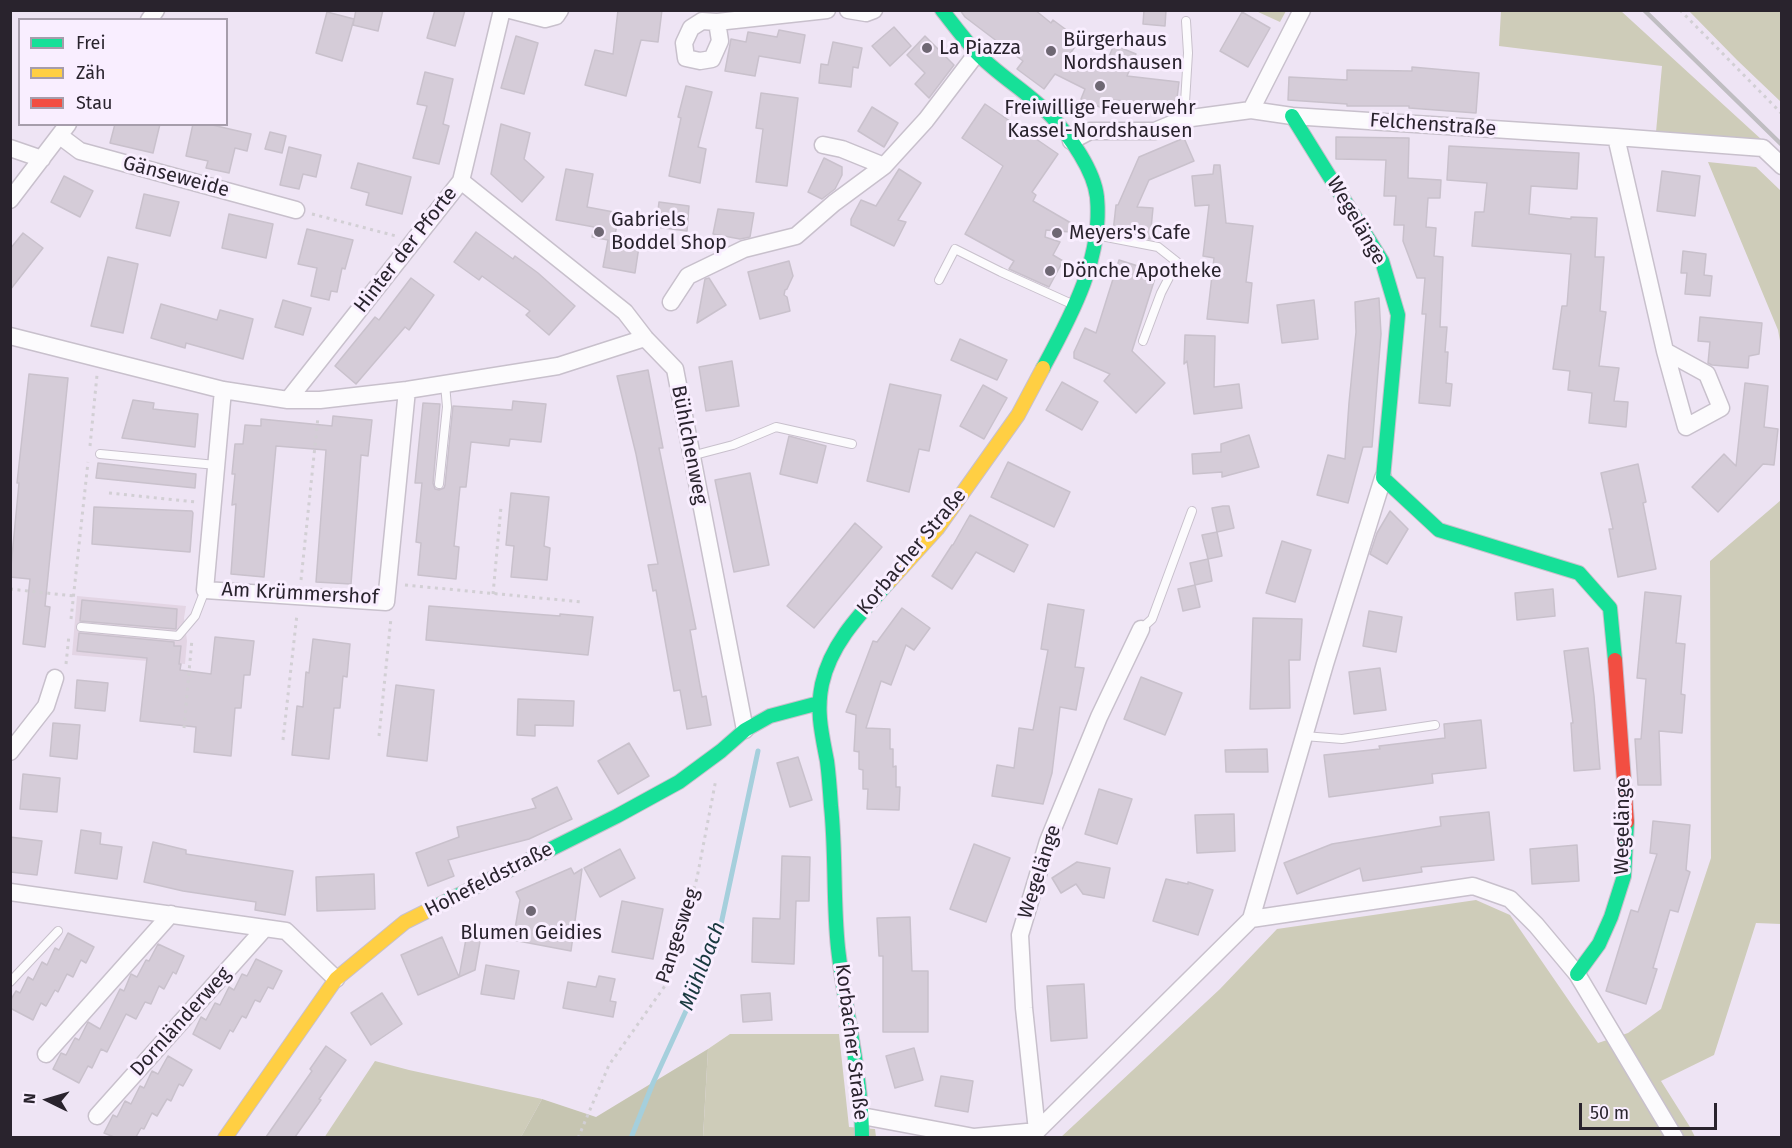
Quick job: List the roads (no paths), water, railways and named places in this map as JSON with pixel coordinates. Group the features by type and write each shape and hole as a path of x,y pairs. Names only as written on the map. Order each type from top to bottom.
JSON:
{"street":[{"name":"Hinter der Pforte","path":"288,400 461,181 502,10"},
{"path":"510,10 544,18 556,16 560,10"},
{"path":"717,22 827,10"},
{"path":"848,10 866,13 874,10"},
{"name":"Korbacher Straße","path":"862,1137 862,1116 852,1034 838,947 834,834 827,763 820,729 819,703 822,683 830,658 850,625 937,529 1018,415 1071,316 1091,261 1096,234 1097,195 1086,166 1071,141 1052,117 977,53 942,10"},
{"path":"1251,110 1302,10"},
{"path":"671,302 688,276 744,249 796,237 834,203 885,166 926,120 977,53"},
{"name":"Felchenstraße","path":"1071,141 1090,131 1155,131 1184,119 1251,110 1292,116 1763,148 1782,165"},
{"name":"Wegelänge","path":"1037,1131 1251,920 1304,736 1383,478 1398,315 1382,261 1292,116"},
{"name":"Gänseweide","path":"10,200 64,130 80,151 296,210"},
{"path":"1616,137 1665,351"},
{"path":"823,145 842,149 885,166"},
{"path":"10,148 42,159"},
{"name":"Bühlchenweg","path":"461,181 625,312 645,338 675,369 745,730"},
{"path":"11,337 223,390 288,400 320,400 407,390 558,366 645,338"},
{"name":"Am Krümmershof","path":"223,390 205,590 386,602 407,390"},
{"name":"Wegelänge","path":"1383,478 1439,530 1579,573 1610,608 1627,820 1624,876 1611,917 1599,944 1577,974"},
{"name":"Wegelänge","path":"1037,1131 1024,1008 1020,935 1047,841 1099,717 1141,629"},
{"path":"10,752 46,706 55,678"},
{"name":"Hohefeldstraße","path":"225,1137 336,979 405,922 680,782 745,730 770,716 819,703"},
{"path":"1251,920 1473,886 1510,899 1536,925 1577,974 1675,1137"},
{"path":"10,892 286,931 336,979"},
{"path":"46,1054 171,914"},
{"name":"Dornländerweg","path":"97,1116 265,928"},
{"path":"862,1116 974,1137 1037,1131"}],"lane":[{"path":"1184,119 1188,53 1186,21"},
{"path":"1096,234 1158,248 1177,262 1161,293 1143,341"},
{"path":"939,280 955,249 1075,305"},
{"path":"439,484 447,408 445,383"},
{"path":"691,456 733,445 776,427 852,444"},
{"path":"100,454 216,465"},
{"path":"1141,629 1152,618 1192,511"},
{"path":"81,627 178,636 195,616 205,590"},
{"path":"1304,736 1342,739 1435,725"},
{"path":"10,982 58,931"}],"waterway":[{"name":"Mühlbach","path":"631,1138 653,1083 717,943 758,751"}],"railway":[{"path":"1644,10 1782,145"}],"place":[{"name":"La Piazza","path":"927,48"},
{"name":"Bürgerhaus Nordshausen","path":"1051,51"},
{"name":"Freiwillige Feuerwehr Kassel-Nordshausen","path":"1100,86"},
{"name":"Gabriels Boddel Shop","path":"599,232"},
{"name":"Meyers's Cafe","path":"1057,233"},
{"name":"Dönche Apotheke","path":"1050,271"},
{"name":"Blumen Geidies","path":"531,911"}]}
